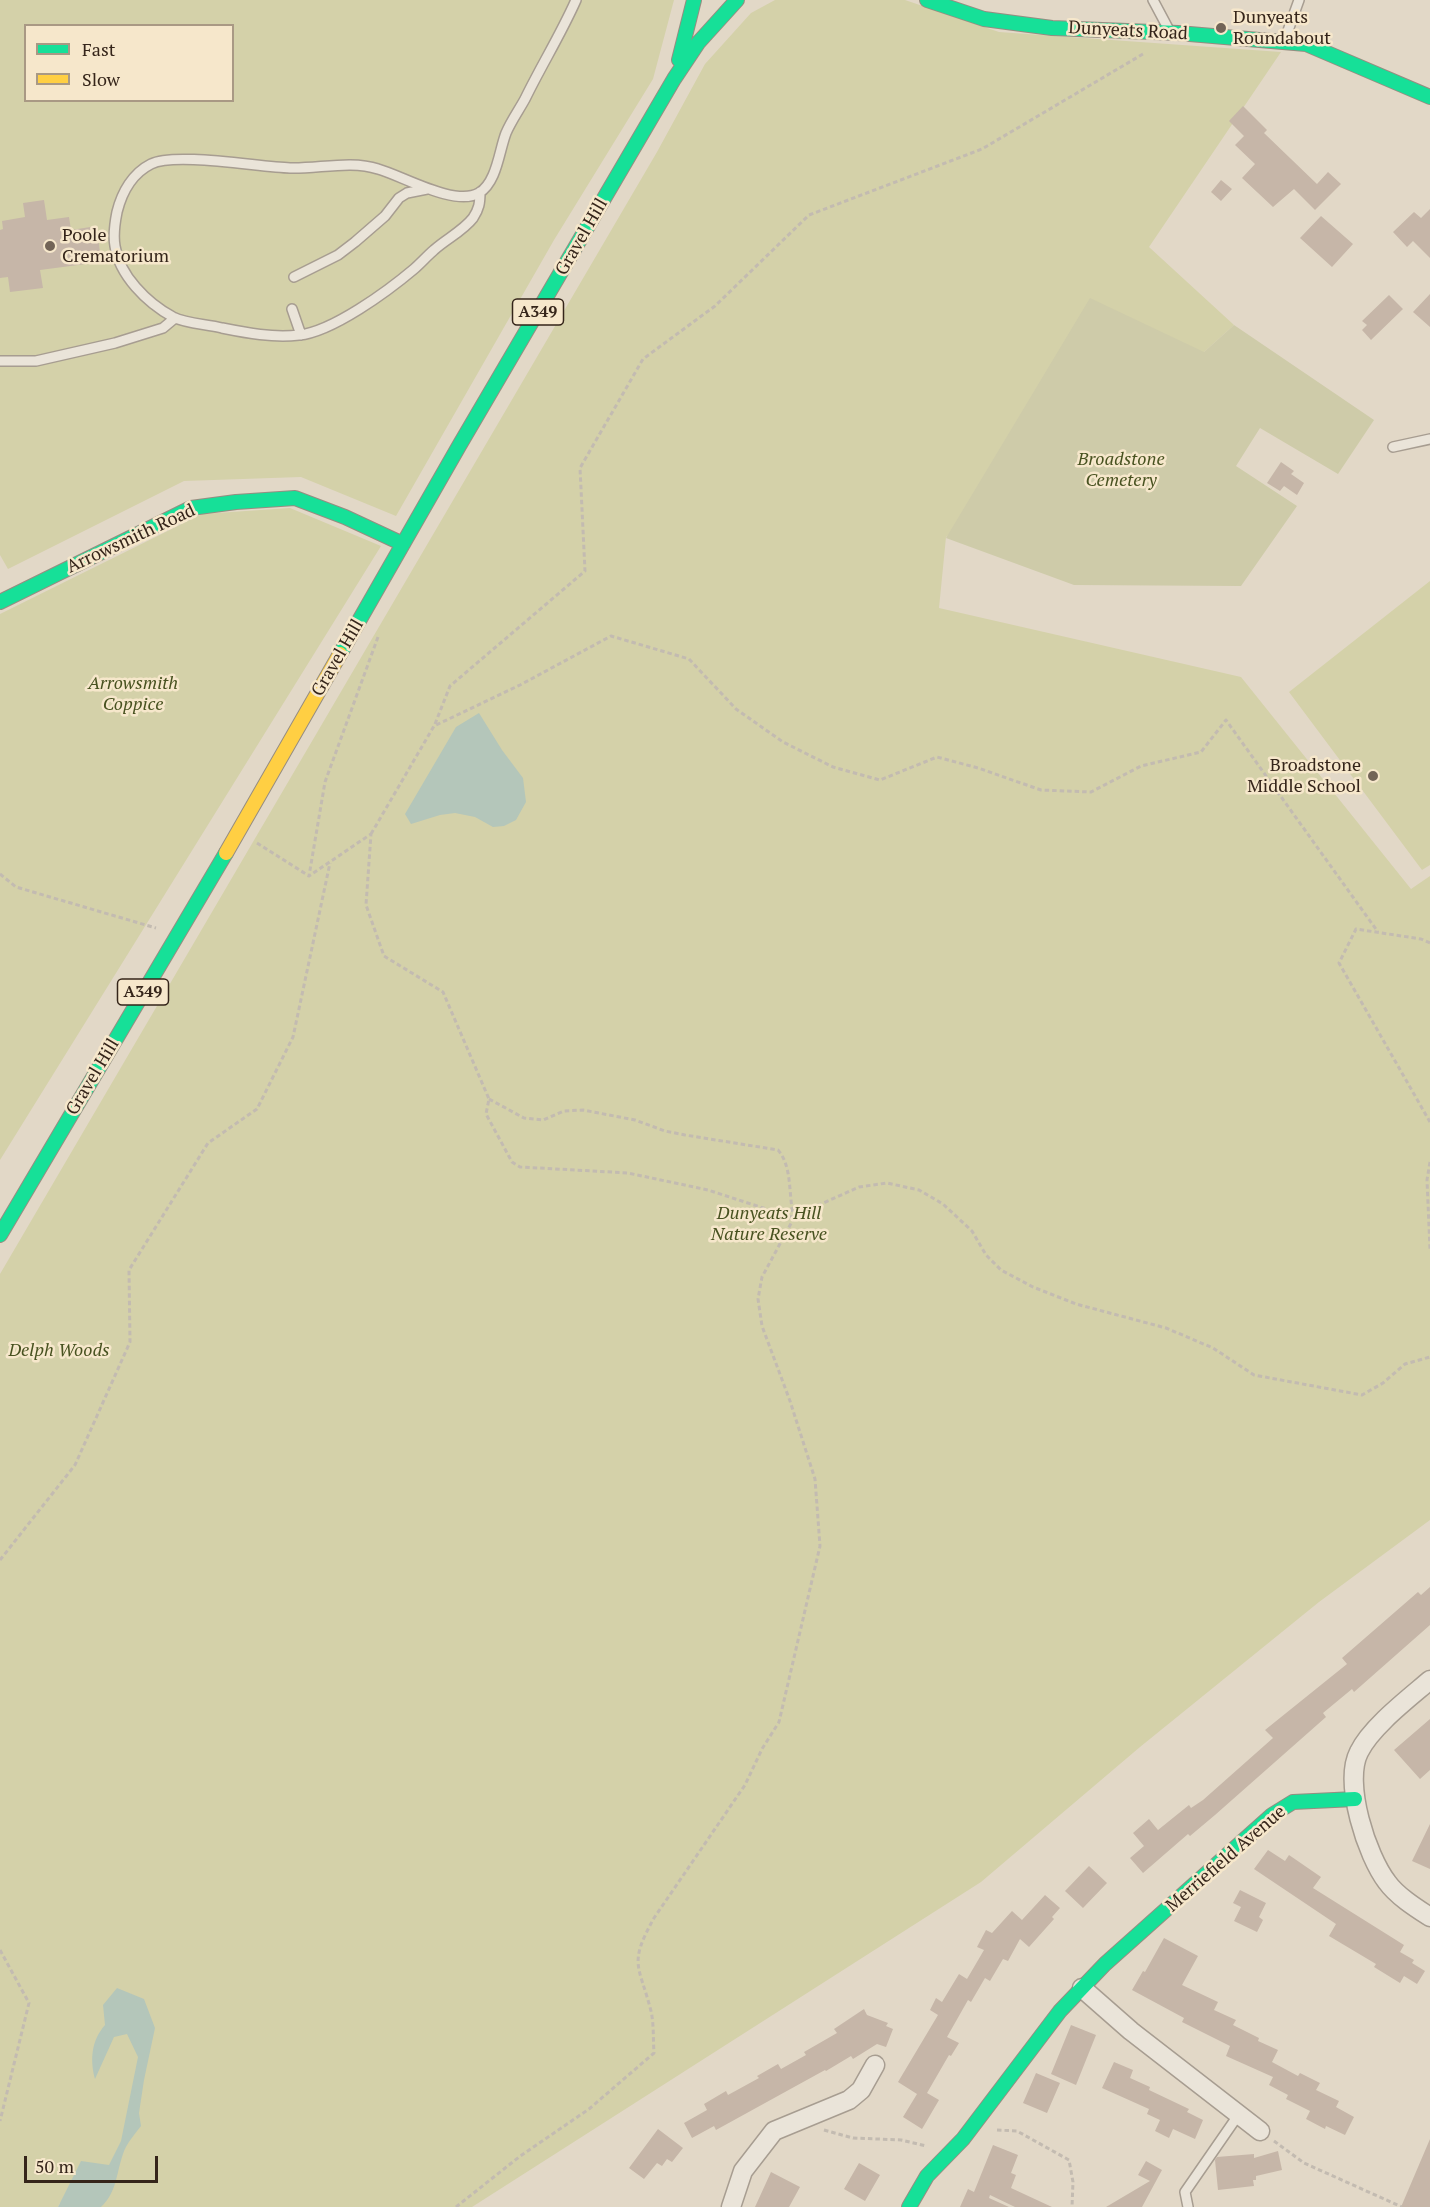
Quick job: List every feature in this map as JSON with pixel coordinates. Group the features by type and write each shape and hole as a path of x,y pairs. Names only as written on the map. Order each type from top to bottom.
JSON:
{"street":[{"name":"Gravel Hill","path":"674,80 694,0"},
{"name":"Gravel Hill","path":"0,1235 239,831 403,544 674,80 698,43 736,0"},
{"name":"Dunyeats Road","path":"927,0 984,19 1052,27 1171,33 1306,44 1430,97"},
{"name":"Arrowsmith Road","path":"0,602 191,508 295,498 403,544"},
{"path":"1430,1680 1384,1720 1359,1751 1353,1771 1355,1799 1373,1861 1389,1885 1430,1917"},
{"name":"Merriefield Avenue","path":"909,2207 927,2176 946,2158 971,2127 1060,2011 1105,1964 1272,1815 1293,1802 1355,1799"},
{"path":"1082,1988 1131,2031 1260,2131"},
{"path":"731,2207 743,2172 774,2131 849,2100 861,2091 875,2066"}],"lane":[{"path":"480,192 480,207 471,221 432,250 400,281 353,312 313,334 262,335 175,318 157,307 140,292 119,261 114,244 120,201 135,177 154,163 173,158 291,168 355,164 378,168 430,189 461,197 480,192 491,178 507,131 576,0"},
{"path":"1153,0 1171,33"},
{"path":"1284,42 1299,0"},
{"path":"294,277 338,255 385,216 399,198 407,193 430,189"},
{"path":"292,309 301,335"},
{"path":"0,361 36,361 104,346 163,328 175,318"},
{"path":"1393,447 1430,439"},
{"path":"1188,2207 1185,2192 1239,2114"}],"path":[{"path":"309,876 371,834 434,726 450,686 585,571 580,468 643,359 715,306 809,215 982,149 1148,51"},
{"path":"309,876 325,782 381,630"},
{"path":"434,726 610,636 689,659 736,709 783,742 833,768 880,780 936,757 978,768 1041,790 1091,792 1141,766 1201,753 1226,720 1378,932"},
{"path":"239,831 309,876"},
{"path":"371,834 366,905 384,956 443,992 489,1099 486,1114 512,1162 520,1167 628,1173 708,1190 794,1218"},
{"path":"0,1560 75,1465 130,1342 129,1270 207,1143 257,1109 293,1037 330,862"},
{"path":"0,874 16,887 177,935"},
{"path":"1430,943 1421,939 1356,929 1339,963 1430,1122"},
{"path":"489,1099 524,1118 543,1120 564,1111 583,1110 635,1120 685,1136 778,1150 786,1163 790,1205 794,1218"},
{"path":"1430,1162 1426,1180 1430,1249"},
{"path":"456,2207 519,2157 589,2109 654,2053 652,2012 640,1977 637,1955 654,1918 745,1785 762,1749 779,1722 820,1546 815,1479 790,1401 762,1326 758,1299 762,1277 794,1218 859,1187 887,1183 919,1190 944,1204 972,1231 986,1256 1001,1270 1033,1287 1076,1304 1166,1328 1214,1348 1254,1375 1362,1395 1383,1383 1405,1364 1430,1357"},
{"path":"0,1950 29,2003 0,2121"},
{"path":"797,2121 853,2138 901,2140 929,2147 946,2158"},
{"path":"971,2127 1017,2131 1069,2160 1073,2182 1072,2207"},
{"path":"1260,2131 1304,2163 1402,2207"}],"green space":[{"path":"0,0 674,0 653,79 554,240 396,516 301,477 184,481 8,569 0,555"},
{"name":"Dunyeats Hill Nature Reserve","path":"775,0 905,0 999,32 1281,52 1149,247 1234,325 1204,352 946,537 939,608 1241,677 1411,889 1430,876 1430,1520 1319,1602 1140,1747 981,1882 472,2207 68,2207 60,2203 58,2207 0,2207 0,1274 657,152 705,64 751,13"},
{"name":"Broadstone Cemetery","path":"1090,298 1204,352 1234,325 1374,420 1338,474 1260,428 1236,466 1297,506 1241,586 1074,585 946,538"},
{"name":"Arrowsmith Coppice","path":"290,508 381,546 0,1160 0,614 202,514"},
{"path":"1430,581 1430,865 1422,870 1289,692"}],"shaded area":[{"path":"479,713 523,778 526,802 516,820 504,826 493,827 475,817 455,813 411,824 405,814 456,727"},
{"path":"117,1988 144,1999 155,2028 139,2113 141,2126 124,2150 113,2189 101,2207 58,2207 81,2161 109,2165 121,2141 138,2057 127,2034 114,2037 95,2079 92,2065 94,2044 105,2025 103,2005"}],"building":[{"path":"1243,106 1267,130 1264,133 1317,184 1328,172 1341,184 1315,210 1294,189 1273,207 1242,178 1255,164 1235,145 1244,136 1229,121"},
{"path":"1221,180 1232,189 1221,201 1211,192"},
{"name":"Poole Crematorium","path":"44,200 47,220 69,217 71,230 97,226 101,262 40,270 43,288 10,292 8,277 0,278 2,221 25,217 23,203"},
{"path":"1430,209 1430,258 1413,241 1407,247 1393,232 1414,212 1421,218"},
{"path":"1321,216 1353,244 1332,267 1300,238"},
{"path":"1430,294 1430,327 1413,312"},
{"path":"1389,295 1403,309 1371,340 1362,330 1367,325 1362,321"},
{"path":"1281,462 1294,471 1291,474 1304,483 1297,495 1284,486 1280,491 1267,483"},
{"path":"1430,1587 1430,1625 1354,1692 1352,1689 1323,1713 1326,1717 1215,1815 1190,1836 1188,1834 1143,1873 1130,1858 1144,1846 1133,1833 1149,1819 1158,1830 1189,1805 1191,1808 1203,1800 1273,1738 1265,1730 1347,1664 1342,1658 1418,1592 1421,1595"},
{"path":"1430,1719 1430,1770 1420,1779 1394,1750"},
{"path":"1430,1824 1430,1869 1412,1861"},
{"path":"1268,1850 1285,1861 1289,1855 1321,1877 1313,1888 1404,1945 1400,1952 1414,1960 1412,1963 1425,1971 1417,1984 1404,1976 1400,1983 1374,1967 1376,1964 1329,1936 1336,1924 1254,1869"},
{"path":"1089,1866 1107,1883 1083,1908 1065,1891"},
{"path":"1240,1890 1266,1903 1259,1917 1263,1920 1257,1932 1234,1921 1241,1907 1233,1903"},
{"path":"1045,1895 1060,1908 1052,1917 1054,1919 1029,1947 1020,1939 1008,1961 1003,1959 990,1981 985,1978 971,2002 968,2000 947,2037 959,2043 951,2056 949,2055 927,2093 939,2100 922,2129 903,2117 917,2094 898,2082 938,2015 930,2010 936,1998 942,2002 959,1974 967,1979 984,1950 977,1947 986,1930 992,1933 1012,1911 1022,1920"},
{"path":"1164,1938 1198,1956 1182,1985 1218,2002 1214,2010 1236,2020 1233,2025 1259,2038 1258,2041 1278,2050 1272,2062 1298,2076 1300,2073 1320,2083 1316,2090 1339,2101 1336,2107 1354,2117 1345,2135 1326,2126 1325,2129 1306,2119 1310,2111 1286,2099 1288,2095 1269,2085 1273,2077 1226,2056 1230,2046 1182,2022 1184,2018 1132,1990"},
{"path":"864,2009 867,2015 888,2023 886,2026 893,2029 886,2047 877,2044 853,2059 851,2056 716,2130 714,2126 692,2138 684,2123 707,2110 704,2104 726,2091 728,2095 759,2078 757,2076 778,2064 781,2069 806,2055 804,2052 837,2033 834,2029"},
{"path":"1071,2025 1096,2035 1076,2085 1051,2074"},
{"path":"1114,2062 1133,2070 1130,2078 1189,2109 1187,2112 1203,2120 1195,2139 1173,2129 1169,2138 1155,2131 1160,2120 1147,2114 1149,2109 1102,2088"},
{"path":"1036,2073 1060,2083 1047,2113 1023,2103"},
{"path":"658,2129 683,2148 672,2162 667,2159 662,2166 657,2163 644,2179 629,2168"},
{"path":"1430,2139 1430,2207 1401,2207"},
{"path":"993,2145 1018,2155 1011,2173 1016,2175 1011,2188 1052,2207 1015,2207 990,2195 989,2198 1009,2207 960,2207 968,2189 974,2192"},
{"path":"1278,2151 1282,2170 1256,2176 1256,2180 1253,2180 1254,2186 1218,2190 1215,2160 1217,2157 1254,2154 1254,2158"},
{"path":"1146,2161 1162,2170 1142,2207 1106,2207 1150,2181 1138,2175"},
{"path":"859,2163 880,2175 865,2201 844,2189"},
{"path":"771,2172 800,2187 789,2207 755,2207"}],"traffic: fast":[{"path":"679,60 694,0"},
{"path":"340,654 674,79 698,43 737,0"},
{"path":"927,0 984,19 1052,28 1178,33 1306,44 1430,97"},
{"path":"0,602 191,508 295,498 345,517 403,544"},
{"path":"0,1235 226,853"},
{"path":"909,2207 927,2176 963,2139 1060,2011 1105,1964 1272,1815 1293,1802 1355,1799"}],"traffic: slow":[{"path":"226,853 340,654"}],"place":[{"name":"Dunyeats Roundabout","path":"1221,28"},
{"name":"Poole Crematorium","path":"50,246"},
{"name":"Broadstone Middle School","path":"1373,776"}],"park label":[{"name":"Delph Woods","path":"59,1351"}]}
